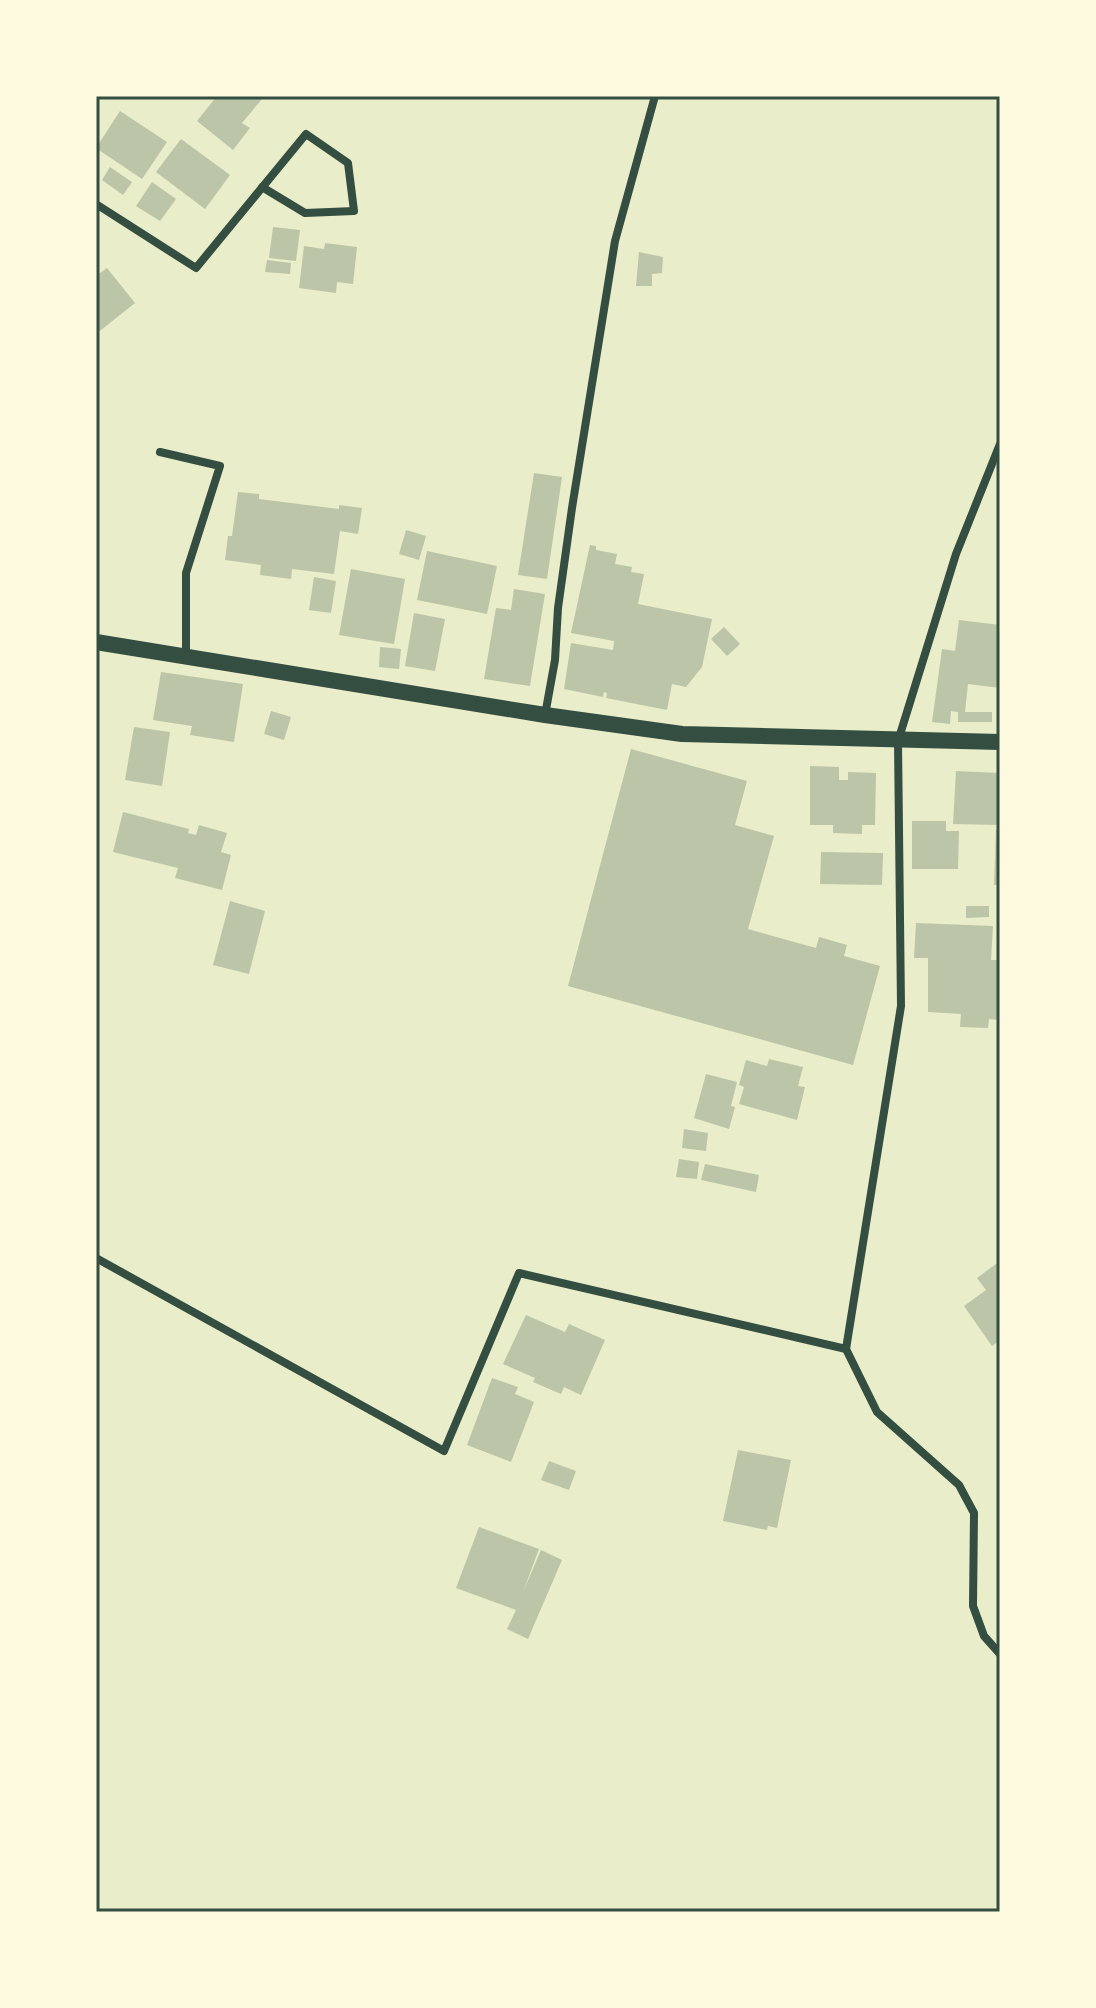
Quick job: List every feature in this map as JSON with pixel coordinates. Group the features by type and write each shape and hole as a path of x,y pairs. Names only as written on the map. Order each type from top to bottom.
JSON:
{"main road":[{"path":"96,642 545,715 682,734 1000,742"}],"street":[{"path":"545,715 555,660 558,608 572,508 615,241 655,96"},
{"path":"96,204 196,268 262,187 306,134 348,163 354,211 305,213 262,187"},
{"path":"1000,444 956,554 898,741 901,1006 846,1349 877,1412 959,1485 974,1513 973,1606 984,1636 1000,1654"},
{"path":"160,452 220,466 186,573 186,657"},
{"path":"96,1258 444,1451 519,1273 846,1349"}],"building":[{"path":"217,96 259,96 262,99 242,123 250,128 233,150 197,121"},
{"path":"120,111 167,142 142,179 96,148"},
{"path":"181,139 230,175 205,209 156,172"},
{"path":"110,167 132,182 123,195 102,180"},
{"path":"152,182 176,199 160,221 136,206"},
{"path":"273,227 300,230 296,261 269,258"},
{"path":"325,243 357,247 353,284 337,282 336,293 299,288 304,246 324,249"},
{"path":"639,252 663,257 662,273 652,274 652,286 636,286"},
{"path":"267,260 291,263 290,274 265,272"},
{"path":"107,268 135,303 96,334 96,276"},
{"path":"534,473 562,477 547,579 518,575"},
{"path":"238,492 259,494 259,499 339,509 339,505 362,508 358,534 340,531 334,574 292,569 291,579 260,575 261,565 225,560"},
{"path":"406,530 426,536 419,560 399,554"},
{"path":"590,545 596,546 596,550 617,554 615,564 632,567 631,572 644,574 638,604 712,619 702,667 686,687 672,684 667,710 606,698 607,693 604,692 603,697 564,689 571,643 613,650 614,641 571,633"},
{"path":"427,551 497,566 487,614 417,600"},
{"path":"351,569 405,579 394,644 339,635"},
{"path":"314,577 336,581 331,613 309,610"},
{"path":"514,589 545,594 530,686 484,679 496,608 511,610"},
{"path":"414,613 445,619 435,671 405,666"},
{"path":"959,620 1000,625 1000,688 968,684 965,712 992,712 992,722 958,722 958,712 951,711 950,724 932,722 942,649 955,651"},
{"path":"724,627 740,644 727,656 711,639"},
{"path":"380,647 401,649 399,669 379,667"},
{"path":"161,672 243,684 234,742 190,735 192,726 153,720"},
{"path":"271,711 291,717 284,740 264,734"},
{"path":"134,727 170,732 162,786 125,780"},
{"path":"631,749 747,781 735,825 774,836 748,929 816,948 819,937 847,945 844,956 880,966 853,1065 568,986"},
{"path":"810,766 839,767 839,780 848,780 848,772 876,773 875,825 862,825 862,834 833,833 833,825 810,825"},
{"path":"956,771 1000,773 1000,825 953,824"},
{"path":"123,812 189,829 188,833 196,835 199,825 227,833 221,852 231,855 222,890 175,878 178,868 113,852"},
{"path":"912,821 946,821 946,831 959,831 958,869 912,869"},
{"path":"996,830 1000,830 1000,885 994,885"},
{"path":"821,852 883,853 882,885 820,884"},
{"path":"230,901 265,911 249,974 213,965"},
{"path":"966,906 989,906 989,917 966,918"},
{"path":"916,923 993,926 991,960 1000,960 1000,1020 989,1019 988,1028 960,1027 961,1014 928,1012 928,958 914,958"},
{"path":"769,1059 803,1067 798,1086 805,1087 797,1120 739,1104 744,1087 739,1085 746,1060 767,1066"},
{"path":"706,1074 737,1082 729,1129 694,1118"},
{"path":"684,1129 708,1133 706,1151 682,1148"},
{"path":"679,1159 699,1162 697,1179 676,1177"},
{"path":"705,1164 759,1175 756,1192 701,1180"},
{"path":"1000,1261 1000,1340 992,1346 964,1306 986,1290 977,1278"},
{"path":"526,1315 565,1332 569,1324 605,1340 581,1395 564,1387 561,1394 503,1364"},
{"path":"492,1378 518,1387 515,1394 534,1402 511,1462 467,1445"},
{"path":"738,1450 791,1460 777,1528 768,1526 767,1530 723,1521"},
{"path":"549,1461 576,1471 569,1490 541,1480"},
{"path":"479,1527 539,1549 523,1592 541,1550 562,1560 528,1639 507,1629 516,1610 456,1588"}]}
